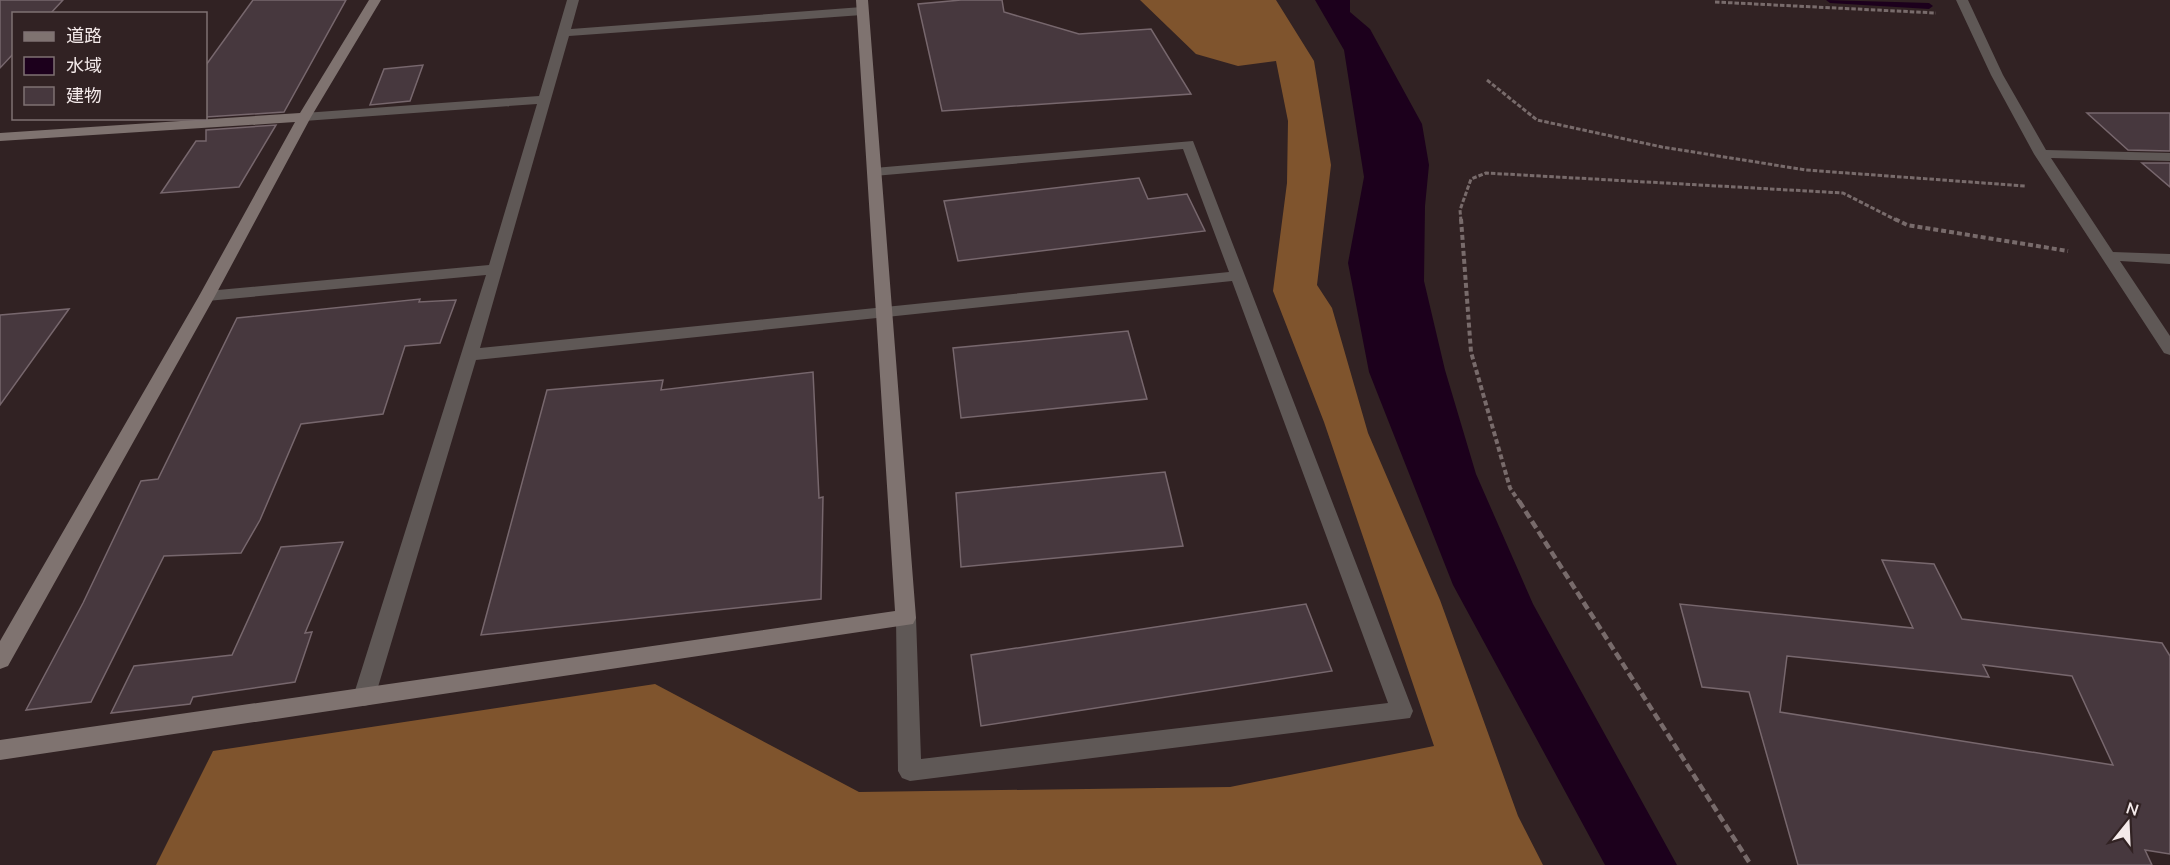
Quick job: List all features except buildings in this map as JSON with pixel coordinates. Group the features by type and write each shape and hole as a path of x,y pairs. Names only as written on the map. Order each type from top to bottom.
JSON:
{"street":[{"path":"0,660 207,296 304,117 375,0"},
{"path":"364,697 496,269 573,0"},
{"path":"1962,0 1997,75 2041,153 2170,349"},
{"path":"563,33 862,5 906,618 910,771 1402,711 1188,144 874,172"},
{"path":"0,137 544,100"},
{"path":"2041,153 2170,157"},
{"path":"2110,256 2170,259"},
{"path":"207,296 496,269"},
{"path":"470,355 1238,276"},
{"path":"2151,323 2170,325"},
{"path":"0,750 906,618"}],"path":[{"path":"1715,2 1968,14"},
{"path":"1487,80 1537,120 1662,147 1806,170 2066,189"},
{"path":"1752,865 1510,488 1472,352 1460,210 1471,178 1486,172 1843,193 1907,225 2038,247 2110,256"}],"shaded area":[{"path":"1140,0 1276,0 1314,61 1331,165 1317,285 1332,308 1368,433 1440,600 1518,816 1543,865 156,865 213,751 655,684 859,792 1230,787 1434,746 1324,422 1273,291 1287,183 1288,121 1276,61 1238,66 1196,54"}],"water":[{"path":"1315,0 1350,0 1350,12 1370,29 1422,124 1429,165 1425,206 1424,281 1445,370 1476,474 1533,604 1677,865 1605,865 1453,585 1369,372 1348,263 1364,177 1344,50"}],"waterway":[{"path":"1830,0 1929,6"}]}
